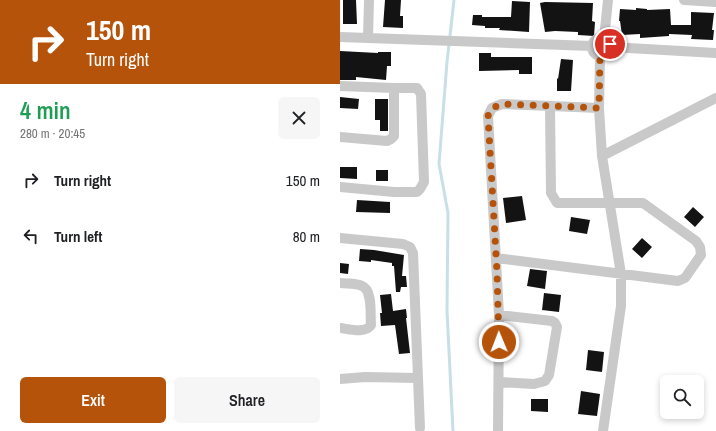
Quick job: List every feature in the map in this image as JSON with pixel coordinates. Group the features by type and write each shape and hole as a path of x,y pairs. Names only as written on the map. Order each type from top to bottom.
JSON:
{"street":[{"path":"368,0 368,38"},
{"path":"604,39 608,0"},
{"path":"684,0 716,2"},
{"path":"340,37 592,46"},
{"path":"597,39 604,39 608,41 610,47 606,55 600,56 594,53 592,46 597,39"},
{"path":"610,47 716,53"},
{"path":"600,56 599,108 602,156 621,274 621,306 603,431"},
{"path":"340,86 417,88 421,94 424,182 416,192 394,192 340,187"},
{"path":"340,136 386,141 392,139 394,136 394,88"},
{"path":"602,156 716,98"},
{"path":"498,431 498,315 488,116 492,108 502,104 599,108"},
{"path":"496,258 678,281 685,278 701,255 700,248 696,241 643,203 557,203 551,193 550,106"},
{"path":"340,238 403,244 410,247 413,253 419,430"},
{"path":"340,283 361,285 366,288 369,294 371,325 368,329 364,330 340,328"},
{"path":"498,315 552,321 557,327 550,375 545,381 534,384 499,382"},
{"path":"340,379 365,377 418,378"}],"building":[{"path":"343,0 356,0 357,24 343,24"},
{"path":"385,0 401,0 400,16 403,16 403,28 383,27"},
{"path":"512,1 530,2 529,32 499,30 500,28 485,28 485,26 472,25 473,15 482,15 482,17 511,17"},
{"path":"540,3 593,3 592,21 595,22 594,36 578,35 578,32 545,32"},
{"path":"636,8 647,10 670,9 671,25 691,25 691,12 714,13 712,30 714,30 713,40 691,39 692,35 669,34 669,36 640,38 640,34 622,35 619,21 620,9 636,10"},
{"path":"340,51 378,53 391,52 391,66 387,66 386,80 356,77 356,80 340,80"},
{"path":"479,53 491,53 491,57 532,57 532,74 519,74 519,70 479,71"},
{"path":"561,59 573,60 571,91 557,91 557,78 558,79"},
{"path":"340,97 359,99 358,109 340,108"},
{"path":"375,99 388,99 388,131 380,131 380,120 375,120"},
{"path":"340,167 357,167 357,179 340,178"},
{"path":"376,170 388,170 388,181 376,181"},
{"path":"522,196 526,220 506,223 503,198"},
{"path":"357,200 390,202 390,213 356,212"},
{"path":"693,207 704,217 695,227 684,217"},
{"path":"571,217 590,220 587,234 569,231"},
{"path":"642,238 652,247 642,258 632,249"},
{"path":"360,249 404,255 402,276 406,276 407,287 401,287 400,292 396,292 394,266 392,266 392,263 371,260 371,262 359,261"},
{"path":"340,263 349,264 348,274 340,273"},
{"path":"530,269 547,271 545,289 527,286"},
{"path":"544,293 561,295 559,312 542,310"},
{"path":"391,294 393,311 406,309 410,353 399,354 395,325 381,326 380,313 382,313 380,295"},
{"path":"588,350 604,352 602,372 586,370"},
{"path":"581,391 600,394 597,416 578,414"},
{"path":"531,399 548,399 548,412 531,411"}],"waterway":[{"path":"453,431 447,311 448,213 439,164 447,62 454,0"}],"route":[{"path":"499,342 497,272 488,116 492,108 502,104 599,108 600,56 606,55 609,51 610,44"}]}
